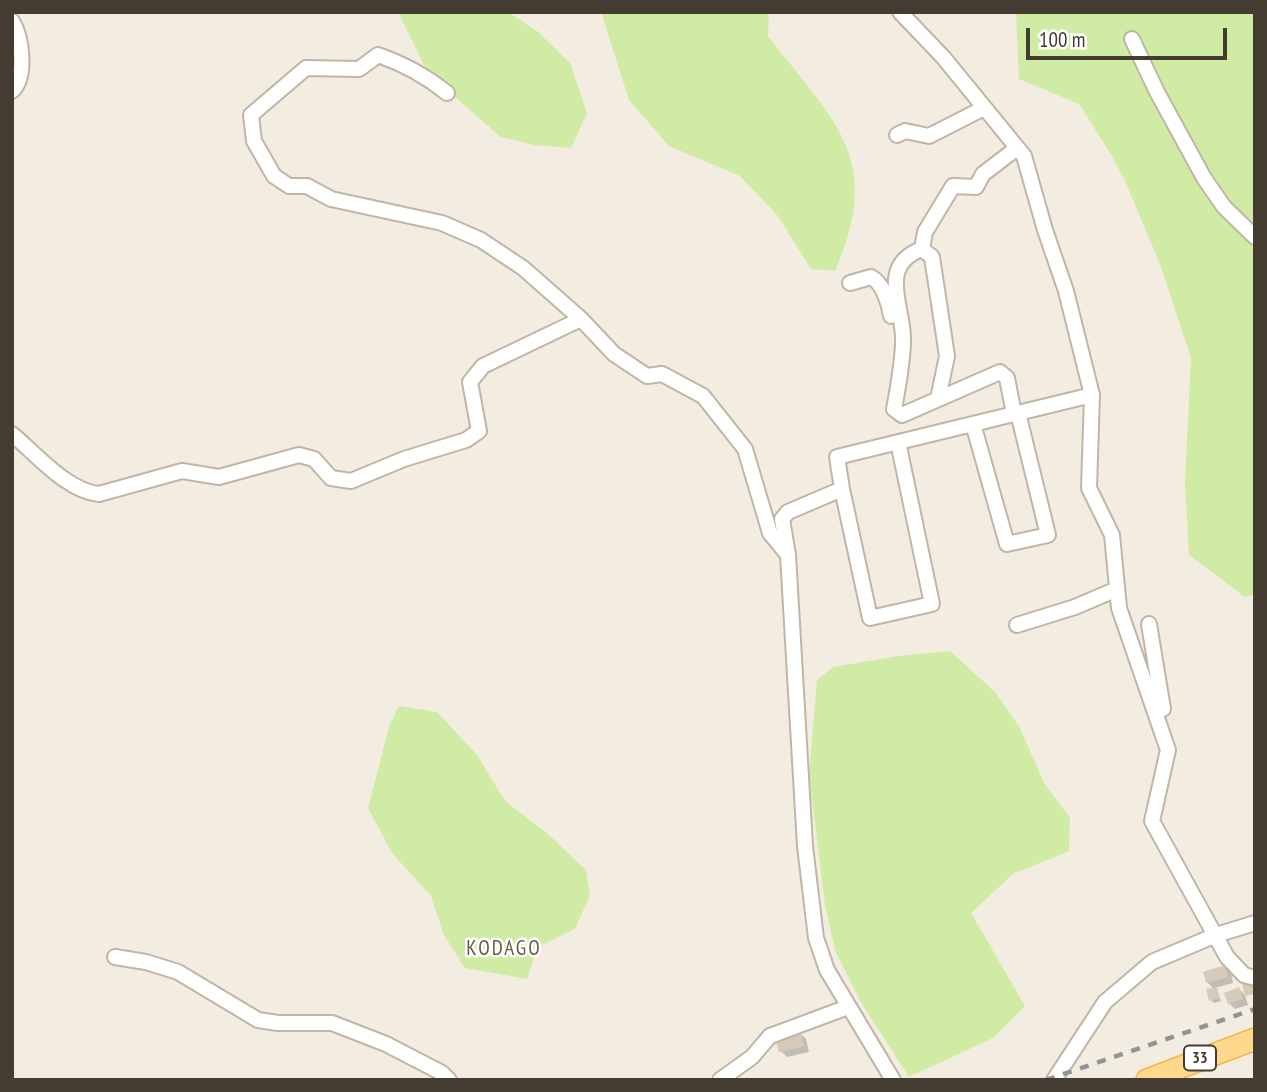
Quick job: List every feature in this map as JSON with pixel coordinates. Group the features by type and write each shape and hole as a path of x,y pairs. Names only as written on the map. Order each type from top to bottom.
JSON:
{"main road":[{"name":"33","path":"1147,1080 1255,1039"}],"street":[{"path":"900,12 943,57 1024,156 1066,291 1092,395 1089,488 1112,536 1119,608 1168,750 1152,821 1227,957 1244,975 1255,978"},
{"path":"12,21 22,53 17,86 12,91"},
{"path":"1132,39 1157,92 1204,178 1224,207 1255,237"},
{"path":"447,93 400,62 379,55 359,69 306,68 251,115 254,141 274,176 289,186 307,186 331,199 442,223 481,240 523,268 581,318 614,355 647,376 662,374 703,396 745,449 769,533 788,555"},
{"path":"897,135 905,131 929,136 984,108"},
{"path":"922,249 925,232 953,186 976,187 983,174 1017,148"},
{"path":"922,249 909,254 895,282 903,348 894,409 902,415 1000,372 1007,378 1048,535 1007,544 973,424"},
{"path":"922,249 932,257 946,339 947,356 938,399"},
{"path":"850,283 870,276 876,279 889,304 896,338 903,348"},
{"path":"12,435 74,487 88,493 99,494 182,471 219,477 299,455 314,459 331,478 351,481 404,459 466,440 479,431 470,382 482,366 581,318"},
{"path":"898,442 932,604 870,618 837,457 898,442 973,424 1016,413 1092,395"},
{"path":"842,489 788,512 782,519 788,555 805,846 816,938 827,970 893,1080"},
{"path":"1017,625 1075,607 1117,589"},
{"path":"1149,624 1163,709 1155,712"},
{"path":"1054,1080 1105,1002 1152,962 1216,935 1255,923"},
{"path":"115,957 146,962 178,972 258,1020 278,1023 332,1023 386,1044 442,1073 449,1080"},
{"path":"720,1080 752,1057 770,1036 848,1007"}],"green space":[{"path":"398,12 508,12 537,31 570,63 587,113 571,148 534,145 501,137 429,75"},
{"path":"601,12 769,12 768,36 831,118 845,143 853,169 855,198 849,232 835,271 811,269 778,216 740,176 669,146 629,100"},
{"path":"1016,12 1255,12 1255,594 1245,597 1189,555 1185,482 1191,358 1160,264 1112,156 1079,104 1019,79"},
{"path":"950,651 995,692 1020,728 1044,783 1070,818 1069,851 1013,874 971,913 1025,1006 993,1038 909,1077 862,1004 836,953 825,906 809,774 817,680 833,667"},
{"path":"399,706 437,712 477,755 505,801 548,834 586,870 590,895 575,929 538,947 527,979 465,968 444,935 431,896 392,853 368,808 389,727"}],"building":[{"path":"1225,965 1228,977 1206,983 1203,972"},
{"path":"1255,981 1255,994 1245,996 1242,984"},
{"path":"1217,987 1220,998 1209,1001 1206,989"},
{"path":"1239,987 1243,999 1228,1004 1224,993"},
{"path":"800,1031 804,1046 779,1052 775,1038"}],"railway":[{"path":"1046,1080 1255,1009"}],"district":[{"name":"KODAGO","path":"504,949"}]}
